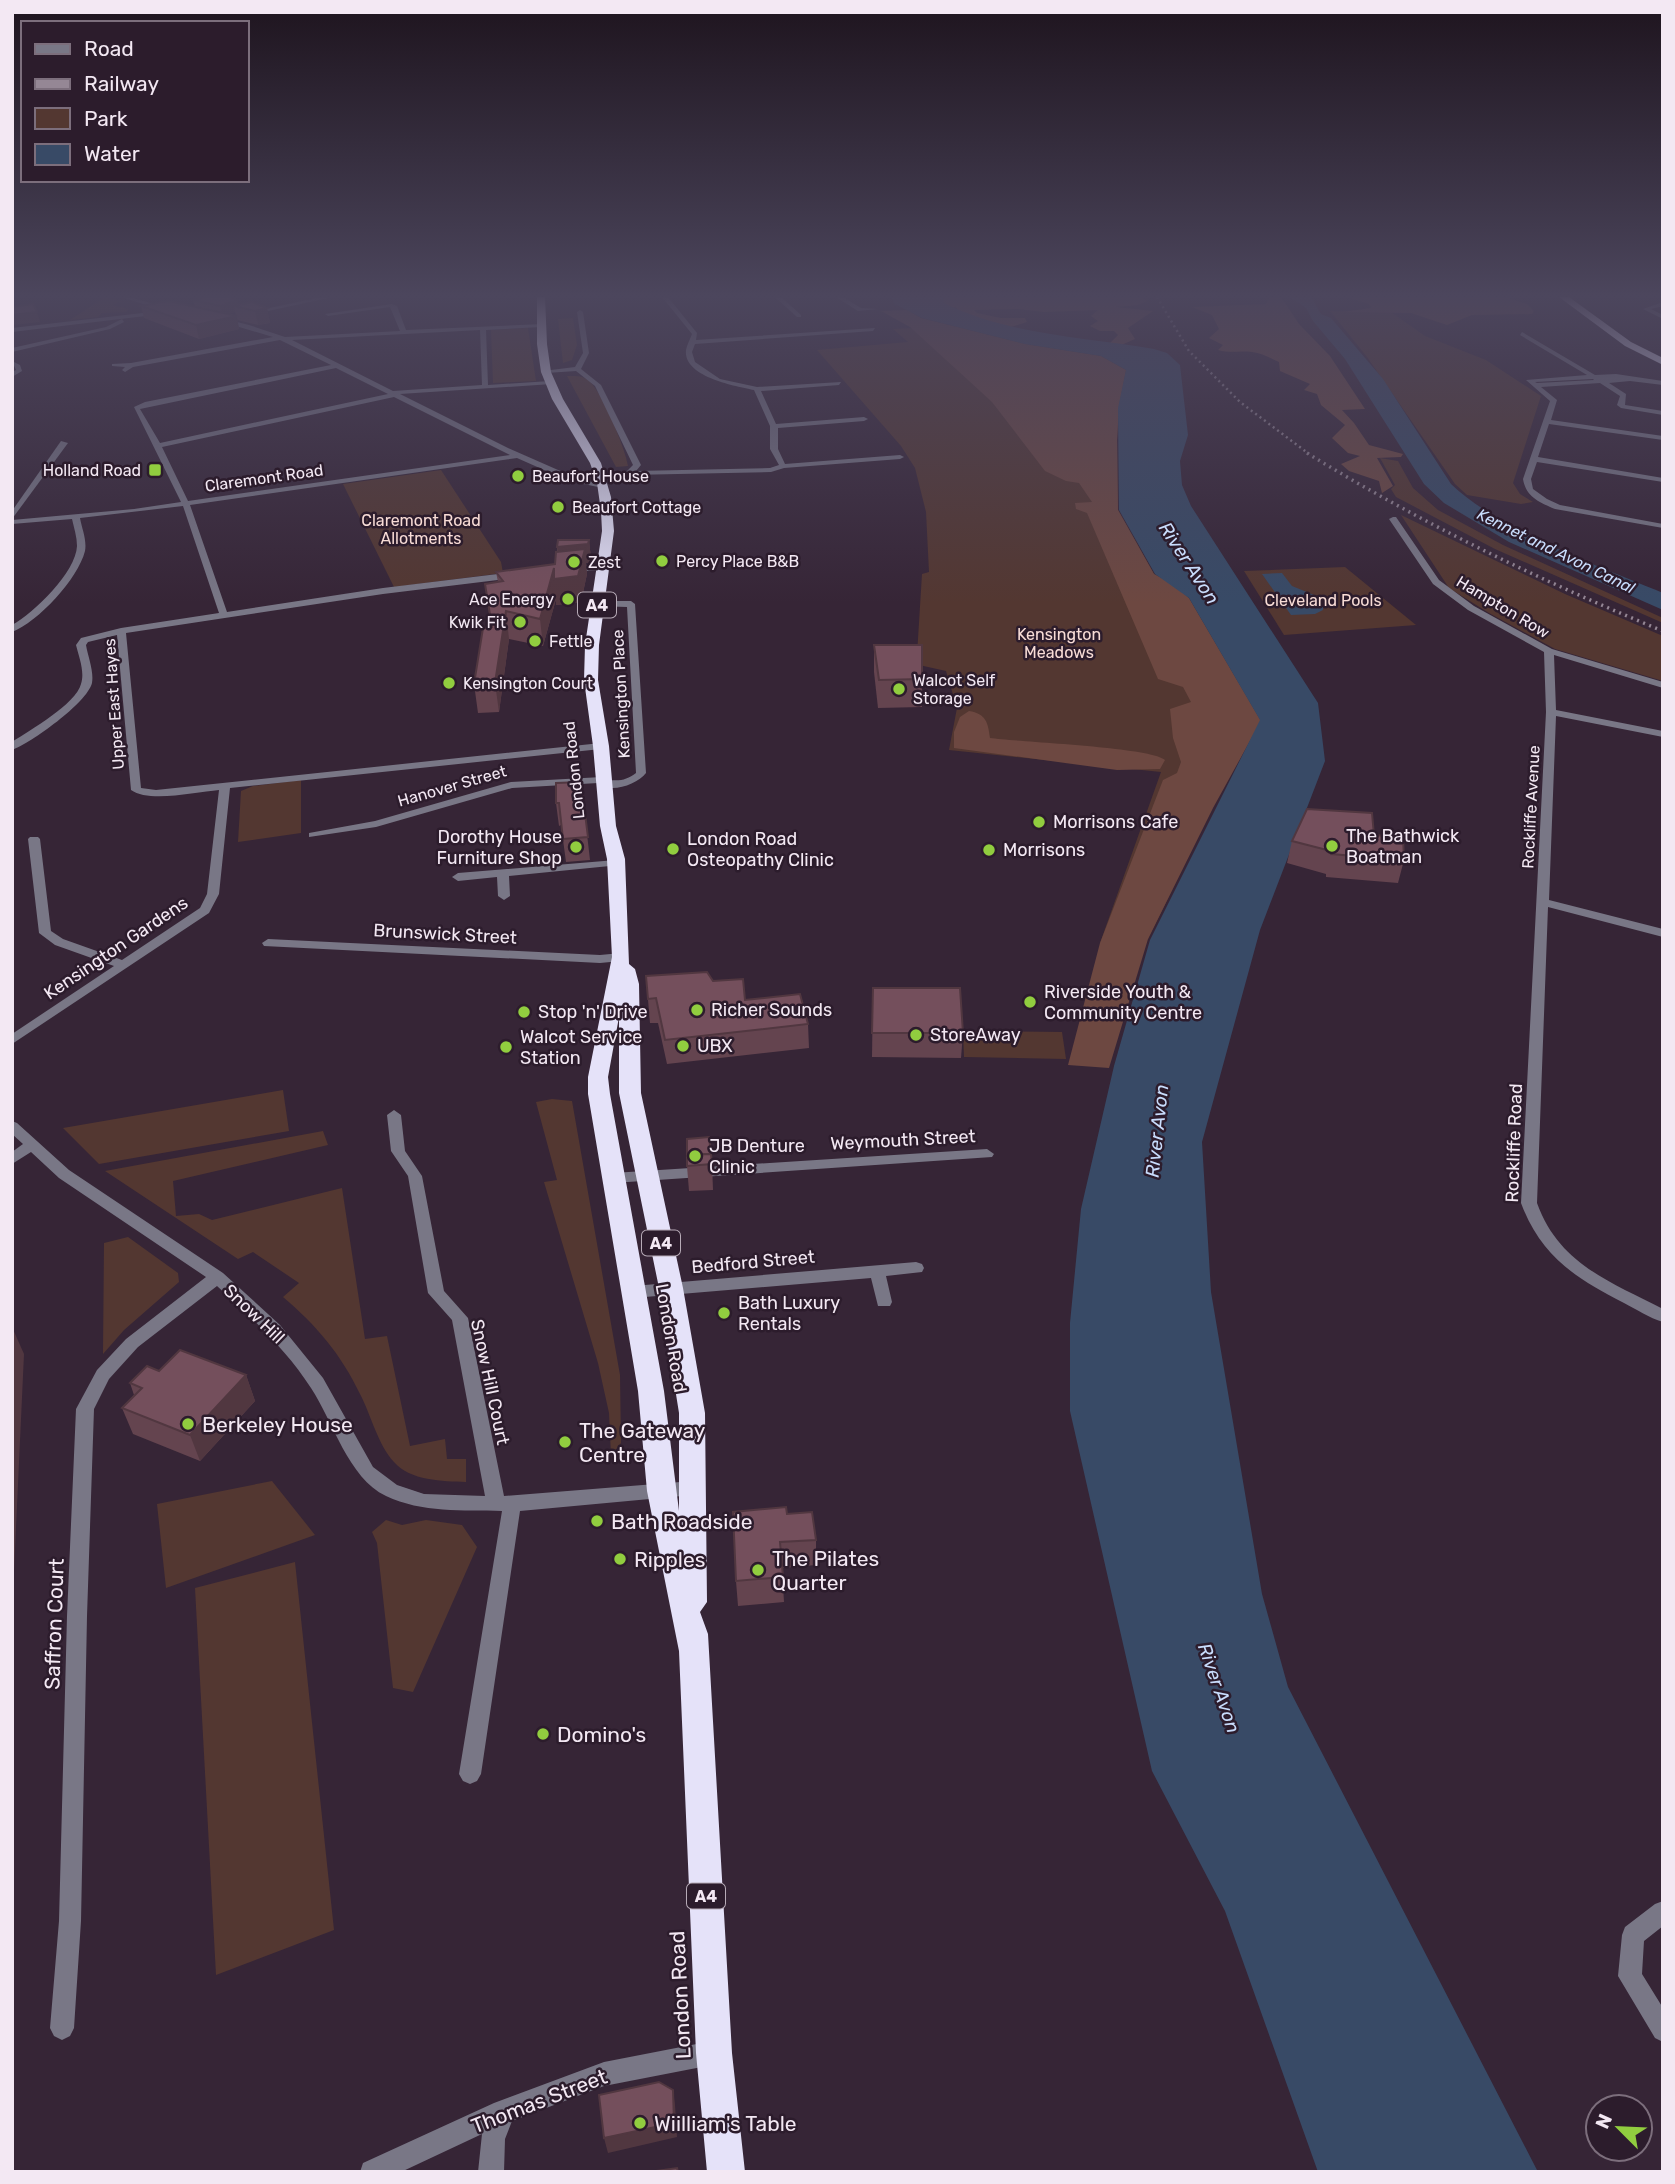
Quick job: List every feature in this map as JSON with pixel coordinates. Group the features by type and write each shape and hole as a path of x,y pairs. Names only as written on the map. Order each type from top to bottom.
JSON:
{"highway":[{"name":"London Road","path":"558,399 602,481 607,531 592,645 592,680 603,782 616,863 621,957 629,984 630,1093 671,1288 692,1413 692,1647 714,2053 726,2172"},
{"name":"London Road","path":"621,957 598,1077 612,1178 651,1391 661,1491 692,1647"}],"street":[{"path":"173,399 136,408 186,504 224,616"},
{"path":"158,446 370,399"},
{"path":"402,399 518,456 572,479 602,481 629,473 771,470 783,466 890,460 900,457"},
{"path":"604,399 637,464 629,473"},
{"path":"762,399 774,426 774,449 783,466"},
{"path":"1553,399 1527,479 1527,485 1535,496 1580,512 1663,526"},
{"path":"1622,399 1620,405 1622,407 1663,413"},
{"path":"774,426 864,419"},
{"path":"1546,421 1663,438"},
{"path":"12,520 64,443"},
{"name":"Claremont Road","path":"12,520 186,504 518,456"},
{"path":"1534,459 1663,480"},
{"path":"12,629 22,625 60,587 78,557 81,548 75,516"},
{"name":"Hampton Row","path":"1393,519 1436,582 1449,594 1549,651 1663,685"},
{"path":"558,570 603,567"},
{"name":"Upper East Hayes","path":"532,573 383,591 121,631 136,790 156,793 601,746"},
{"name":"Kensington Place","path":"598,604 631,604 641,773 637,779 628,782 603,782"},
{"path":"12,747 77,698 86,687 81,645 84,640 121,631"},
{"name":"Rockliffe Avenue","path":"1543,902 1551,712 1549,651"},
{"path":"1551,712 1663,734"},
{"name":"Hanover Street","path":"313,835 376,824 511,785 603,782"},
{"name":"Kensington Gardens","path":"12,1040 121,964 205,910 213,894 225,786"},
{"path":"34,839 45,933 59,942 121,964"},
{"path":"458,877 616,863"},
{"path":"503,873 504,896"},
{"path":"1543,902 1663,933"},
{"name":"Rockliffe Road","path":"1543,902 1529,1203 1534,1223 1548,1244 1568,1263 1663,1316"},
{"name":"Brunswick Street","path":"268,943 587,959 621,957"},
{"name":"Snow Hill Court","path":"394,1115 398,1151 415,1176 436,1293 460,1318 504,1503"},
{"name":"Snow Hill","path":"12,1126 64,1174 216,1278 274,1329 317,1382 367,1472 391,1490 424,1501 504,1503 693,1488"},
{"path":"12,1159 31,1145"},
{"name":"Weymouth Street","path":"612,1178 987,1154"},
{"name":"Bedford Street","path":"633,1292 915,1268"},
{"path":"877,1271 884,1302"},
{"name":"Saffron Court","path":"62,2028 70,1921 76,1616 85,1409 103,1375 132,1343 216,1278"},
{"path":"470,1774 504,1503"},
{"path":"1663,1912 1633,1935 1630,1976 1663,2030"},
{"name":"Thomas Street","path":"372,2172 503,2112 604,2074 714,2053"},
{"path":"492,2172 493,2139 503,2112"}],"green space":[{"path":"579,399 601,399 623,447 628,466 616,467"},
{"name":"Kensington Meadows","path":"860,399 1120,399 1117,440 1118,510 1154,574 1172,584 1212,808 1148,939 1100,943 1161,772 949,750 957,708 946,671 919,665 917,655 922,574 929,572 926,512 915,468 901,446"},
{"path":"1396,399 1540,399 1513,483 1520,494 1533,502 1521,504 1467,495 1455,484"},
{"path":"1380,458 1398,461 1413,488 1438,510 1503,545 1663,618 1663,623 1495,549 1396,497 1391,489 1395,485"},
{"name":"Claremont Road Allotments","path":"441,470 501,562 503,573 394,587 343,484"},
{"path":"1401,515 1565,594 1663,636 1663,681 1555,649 1449,588"},
{"name":"Cleveland Pools","path":"1345,567 1416,625 1284,635 1244,571"},
{"path":"301,780 301,833 238,842 241,791 253,786"},
{"path":"963,1031 1062,1032 1066,1059 964,1057"},
{"path":"283,1090 289,1131 99,1164 63,1128"},
{"path":"552,1099 572,1101 620,1375 621,1443 611,1456 609,1413 598,1363 544,1182 557,1180 536,1102"},
{"path":"323,1131 328,1145 173,1181 176,1216 199,1214 212,1220 342,1188 365,1339 387,1336 410,1446 445,1439 447,1459 466,1459 466,1482 437,1480 409,1473 388,1455 353,1379 336,1353 317,1329 283,1297 299,1283 253,1252 238,1259 105,1171"},
{"path":"128,1237 178,1273 179,1282 124,1330 103,1354 104,1243"},
{"path":"272,1481 315,1535 166,1588 157,1504"},
{"path":"386,1520 402,1525 426,1520 462,1525 477,1547 413,1692 393,1688 377,1543 372,1532"},
{"path":"295,1562 334,1930 216,1975 195,1588"}],"shaded area":[{"path":"989,399 1120,399 1117,440 1118,510 1154,574 1173,584 1189,598 1261,721 1213,808 1148,939 1109,1068 1068,1065 1100,943 1163,780 1177,773 1181,762 1173,738 1170,709 1191,702 1183,687 1158,679 1087,513 1076,509 1075,503 1092,502 1079,483 1066,481 1045,471"},
{"path":"1319,399 1358,399 1365,409 1342,410 1369,445 1403,454 1401,457 1377,458 1393,486 1382,493 1379,481 1349,471 1341,464 1360,456 1348,453 1332,438 1345,425 1321,405"},
{"path":"969,711 979,714 985,720 990,738 1111,748 1155,755 1165,760 1160,769 1117,770 954,748 954,732 960,717"}],"water":[{"name":"River Avon","path":"1120,399 1184,399 1188,435 1180,461 1182,485 1191,506 1318,703 1325,761 1260,930 1202,1142 1211,1292 1262,1594 1288,1687 1538,2172 1318,2172 1225,1911 1152,1771 1070,1411 1070,1323 1081,1209 1114,1066 1150,940 1260,720 1189,598 1155,574 1119,510"},
{"name":"Kennet and Avon Canal","path":"1370,399 1396,399 1451,484 1471,501 1551,546 1663,593 1663,610 1509,542 1444,503 1424,484"},
{"name":"Cleveland Pools","path":"1282,573 1292,586 1324,599 1323,610 1315,614 1291,615 1262,574"}],"building":[{"path":"558,540 589,540 588,544 557,547"},
{"path":"585,549 578,576 554,579 554,568 540,619 506,611 495,683 474,684 483,628 492,627 485,584 503,581 496,572 555,564 556,552"},
{"path":"874,645 922,645 922,679 879,680"},
{"path":"581,782 588,837 563,839 559,803 556,803 556,783"},
{"path":"1307,809 1372,813 1374,835 1403,837 1404,860 1331,854 1331,851 1292,841"},
{"path":"707,972 713,981 743,979 745,1000 800,994 808,1024 665,1040 656,998 648,999 646,976"},
{"path":"873,988 960,988 963,1033 872,1033"},
{"path":"709,1137 711,1154 687,1155 687,1139"},
{"path":"711,1154 712,1164 687,1166 687,1155"},
{"path":"180,1350 246,1375 190,1435 122,1408 142,1388 130,1383 147,1366 159,1371"},
{"path":"786,1507 787,1514 812,1512 816,1540 780,1542 783,1577 736,1581 733,1512"},
{"name":"Wiilliam's Table","path":"659,2082 673,2090 674,2123 604,2138 599,2095"},
{"path":"677,2168 678,2172 649,2172"}],"railway":[{"path":"1237,399 1309,454"},
{"path":"1307,453 1437,527 1571,592 1663,631"}],"place":[{"name":"Holland Road","path":"155,470"},
{"name":"Beaufort House","path":"518,476"},
{"name":"Beaufort Cottage","path":"558,507"},
{"name":"Percy Place B&B","path":"662,561"},
{"name":"Zest","path":"574,562"},
{"name":"Ace Energy","path":"568,599"},
{"name":"Kwik Fit","path":"520,622"},
{"name":"Fettle","path":"535,641"},
{"name":"Kensington Court","path":"449,683"},
{"name":"Walcot Self Storage","path":"899,689"},
{"name":"Morrisons Cafe","path":"1039,822"},
{"name":"The Bathwick Boatman","path":"1332,846"},
{"name":"Dorothy House Furniture Shop","path":"576,847"},
{"name":"London Road Osteopathy Clinic","path":"673,849"},
{"name":"Morrisons","path":"989,850"},
{"name":"Riverside Youth & Community Centre","path":"1030,1002"},
{"name":"Richer Sounds","path":"697,1010"},
{"name":"Stop 'n' Drive","path":"524,1012"},
{"name":"StoreAway","path":"916,1035"},
{"name":"UBX","path":"683,1046"},
{"name":"Walcot Service Station","path":"506,1047"},
{"name":"JB Denture Clinic","path":"695,1156"},
{"name":"Bath Luxury Rentals","path":"724,1313"},
{"name":"Berkeley House","path":"188,1424"},
{"name":"The Gateway Centre","path":"565,1442"},
{"name":"Bath Roadside","path":"597,1521"},
{"name":"Ripples","path":"620,1559"},
{"name":"The Pilates Quarter","path":"758,1570"},
{"name":"Domino's","path":"543,1734"},
{"name":"Wiilliam's Table","path":"640,2123"}]}
